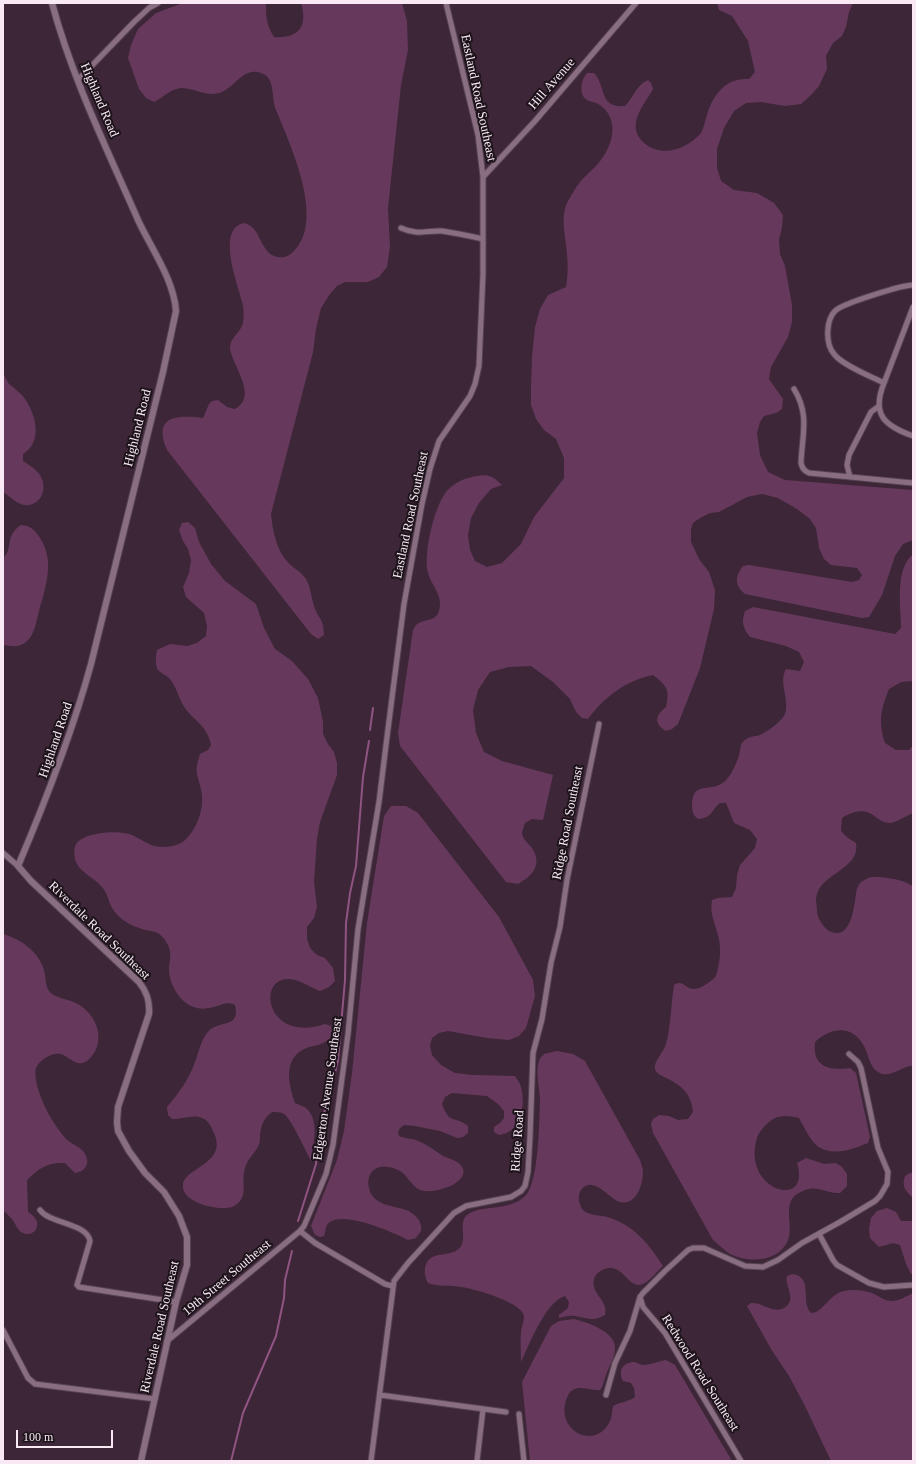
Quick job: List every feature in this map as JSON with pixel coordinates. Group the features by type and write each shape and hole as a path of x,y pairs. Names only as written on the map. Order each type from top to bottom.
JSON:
{"street":[{"name":"Highland Road","path":"18,866 50,788 78,710 91,664 163,372 176,311 176,302 169,283 138,220 78,80 52,3"},
{"path":"78,80 134,22 149,8 158,3"},
{"name":"Eastland Road Southeast","path":"375,829 404,604 417,529 430,469 439,441 444,431 470,396 477,376 481,327 483,177 478,135 446,3"},
{"name":"Hill Avenue","path":"483,177 535,121 636,3"},
{"path":"401,228 414,233 441,231 483,239"},
{"path":"884,383 844,363 834,354 828,342 831,316 838,308 890,290 913,285"},
{"path":"913,307 880,392 879,406 882,416 892,427 913,436"},
{"path":"794,389 801,403 804,419 805,429 801,463 802,468 809,473 913,483"},
{"path":"850,477 847,465 849,455 872,412 879,406"},
{"name":"Ridge Road Southeast","path":"560,927 568,874 599,724"},
{"name":"Edgerton Avenue Southeast","path":"300,1232 326,1174 333,1145 348,1034 358,929 375,829"},
{"name":"Riverdale Road Southeast","path":"3,853 139,982 148,996 149,1014 118,1107 118,1131 129,1151 145,1173 164,1192 179,1216 187,1236 187,1265 176,1302 141,1461"},
{"name":"Ridge Road","path":"392,1286 408,1262 454,1213 466,1206 511,1197 521,1191 525,1186 528,1172 533,1053 542,1019 551,963 560,927"},
{"path":"606,1394 616,1363 630,1331 640,1297 665,1270 688,1250 693,1248 704,1248 739,1264 756,1268 768,1265 875,1200 884,1191 888,1178 887,1167 878,1148 861,1068 858,1062 849,1054"},
{"path":"40,1210 43,1214 84,1232 90,1238 77,1285 79,1288 176,1302"},
{"path":"300,1232 315,1243 385,1284 392,1286 372,1461"},
{"name":"19th Street Southeast","path":"167,1341 300,1232"},
{"path":"819,1234 832,1260 837,1265 869,1283 884,1287 913,1285"},
{"name":"Redwood Road Southeast","path":"640,1297 644,1307 665,1333 741,1461"},
{"path":"3,1330 28,1378 35,1384 155,1399"},
{"path":"380,1396 506,1412"},
{"path":"477,1461 483,1409"},
{"path":"519,1414 524,1461"}],"shaded area":[{"path":"183,3 266,3 267,20 274,37 290,36 300,29 303,18 301,3 402,3 407,21 408,50 401,85 388,208 390,247 387,267 379,277 368,282 345,282 337,286 321,308 313,352 271,514 277,543 283,556 306,579 309,586 314,606 324,629 324,635 318,639 311,634 167,450 163,438 165,424 170,420 185,417 203,418 209,404 212,401 218,400 227,407 235,409 242,403 245,396 242,379 231,354 230,347 230,344 242,326 244,318 243,304 233,270 230,245 231,234 236,227 245,223 253,228 268,252 277,257 284,257 290,254 298,246 305,232 307,216 301,178 289,141 276,110 271,84 266,75 255,72 249,73 244,75 227,89 217,94 181,88 170,92 154,102 146,98 139,89 128,58 131,45 138,29 156,13"},
{"path":"717,3 853,3 842,36 833,43 826,56 827,69 819,86 801,104 785,106 761,102 746,103 734,111 724,128 717,149 717,168 721,181 734,190 757,193 774,203 783,215 779,239 780,254 785,266 792,305 792,322 788,337 771,367 769,379 783,399 782,409 776,413 764,416 760,422 757,433 760,455 768,472 785,480 913,490 913,540 903,544 895,556 882,595 869,617 862,618 745,594 741,590 737,584 737,577 743,566 749,565 852,582 859,580 862,575 857,568 831,565 824,559 819,548 816,528 810,519 797,509 778,498 762,494 747,497 719,512 710,513 693,523 691,529 691,542 699,559 709,572 715,590 714,609 700,668 678,724 672,729 666,731 659,725 657,719 666,707 668,696 666,688 662,682 653,675 643,677 625,685 601,704 588,719 582,718 576,712 570,699 553,682 531,666 509,667 490,672 478,690 473,710 476,733 484,752 502,761 553,775 543,820 532,819 525,823 522,832 524,839 535,854 536,865 531,874 518,884 506,882 400,746 398,733 413,630 418,624 436,617 440,605 440,599 430,579 427,568 427,550 431,528 438,508 446,492 458,482 468,478 481,475 492,477 502,485 491,489 479,503 471,518 468,535 470,550 475,561 487,567 502,563 521,544 534,517 564,478 564,458 556,439 544,430 536,419 531,405 532,357 535,327 540,309 548,295 566,287 568,263 564,215 567,203 578,184 603,157 610,144 612,135 612,122 606,110 598,104 588,101 582,94 581,87 583,79 587,73 594,73 601,84 604,96 611,104 616,106 625,106 638,88 648,80 653,89 642,106 636,121 638,136 649,147 657,150 673,150 688,144 701,133 711,104 718,93 731,82 749,79 755,72 748,41 732,16 719,10"},
{"path":"3,373 9,384 20,393 29,405 36,428 33,443 23,454 23,461 38,472 44,487 41,497 30,505 19,503 3,492"},
{"path":"188,522 195,528 199,542 211,564 225,581 256,604 264,628 275,649 292,661 308,679 318,698 323,722 323,734 334,752 337,763 337,775 320,822 317,839 314,882 317,907 314,918 307,927 307,939 310,948 317,955 325,958 333,968 335,981 329,987 320,991 295,980 282,980 274,986 271,995 272,1006 278,1017 289,1025 304,1028 325,1024 331,1026 332,1032 329,1040 300,1051 294,1057 289,1071 290,1087 295,1103 307,1109 311,1114 315,1127 311,1161 287,1117 281,1113 272,1112 263,1122 260,1131 259,1144 245,1168 243,1196 234,1206 226,1208 210,1207 194,1201 188,1197 184,1191 183,1185 185,1179 205,1164 216,1151 217,1142 210,1125 206,1120 198,1117 172,1119 168,1115 167,1107 187,1080 201,1043 207,1033 216,1026 227,1023 235,1018 235,1005 230,1003 203,1009 189,1005 185,1002 177,994 170,979 170,951 165,940 157,933 137,927 120,917 111,906 99,883 79,867 74,854 75,846 80,840 95,834 108,832 119,832 134,836 157,847 173,846 186,839 194,829 200,816 202,796 197,765 200,754 208,750 211,745 209,738 204,728 185,708 172,681 158,670 156,665 157,650 170,644 187,646 197,643 206,636 207,626 204,613 186,597 183,587 189,573 191,560 188,549 179,530 182,523"},
{"path":"21,525 32,529 40,538 45,547 48,574 36,623 29,639 18,646 3,645 3,558 8,550 13,533"},
{"path":"911,556 913,556 913,681 901,682 889,689 882,709 881,722 885,743 896,750 909,750 913,746 913,813 890,823 883,822 869,813 861,811 842,818 841,831 856,843 856,852 846,866 824,883 818,890 816,899 818,917 825,928 836,933 842,932 847,928 854,907 857,890 860,883 864,880 873,877 899,880 910,884 913,887 913,1066 887,1074 878,1072 871,1065 865,1048 860,1040 855,1035 842,1030 828,1033 815,1042 816,1057 824,1066 835,1069 850,1068 856,1073 870,1137 868,1143 848,1150 828,1151 822,1149 813,1142 799,1118 783,1116 771,1120 758,1134 755,1147 756,1163 761,1175 769,1184 779,1189 788,1190 796,1186 799,1177 797,1163 806,1158 824,1164 836,1163 842,1167 847,1174 847,1186 840,1193 814,1188 797,1194 790,1204 790,1229 788,1240 784,1248 777,1253 769,1257 752,1260 734,1256 713,1240 653,1133 651,1124 653,1119 659,1115 669,1116 678,1120 688,1119 693,1112 691,1101 686,1092 674,1082 657,1073 655,1066 666,1044 674,985 681,983 690,988 696,989 706,985 716,976 720,947 711,910 712,900 732,897 736,888 737,875 740,865 755,848 757,839 750,830 734,823 726,803 720,803 709,815 698,819 693,814 692,810 693,796 700,789 714,787 724,782 729,777 735,766 743,742 749,738 760,735 778,723 783,717 786,708 783,685 784,674 786,669 800,671 804,662 799,652 786,646 750,637 743,625 745,611 753,607 895,634 901,628 901,580 906,563"},
{"path":"391,806 406,806 418,813 499,917 533,980 535,996 526,1028 519,1036 509,1040 487,1038 448,1031 439,1033 432,1038 430,1046 432,1055 441,1065 455,1073 515,1076 521,1087 523,1102 522,1110 517,1124 506,1133 499,1135 494,1132 494,1127 504,1118 504,1111 498,1104 487,1096 452,1093 445,1097 442,1104 450,1118 468,1126 468,1133 463,1137 457,1138 440,1131 404,1125 398,1132 399,1136 414,1139 423,1143 443,1156 457,1162 462,1166 463,1170 461,1178 454,1184 442,1189 428,1191 418,1189 403,1173 394,1168 380,1167 374,1169 369,1176 369,1188 374,1198 379,1202 406,1210 415,1215 421,1224 421,1231 416,1238 408,1240 381,1228 346,1219 337,1219 328,1223 324,1236 320,1237 315,1235 311,1226 337,1160 344,1131 352,1073 367,923 384,816"},
{"path":"3,934 23,943 34,952 42,963 49,991 55,996 81,1006 87,1011 96,1024 98,1032 97,1047 94,1054 88,1060 77,1063 64,1055 54,1054 46,1057 40,1062 35,1070 37,1086 41,1098 54,1123 68,1141 80,1148 85,1153 87,1165 83,1170 75,1173 65,1163 49,1165 40,1169 27,1180 28,1212 34,1216 37,1221 36,1229 30,1234 21,1232 12,1219 3,1210"},
{"path":"557,1051 573,1054 585,1061 640,1160 643,1170 642,1183 638,1193 630,1201 620,1202 596,1186 591,1185 586,1186 581,1190 579,1198 580,1206 585,1212 617,1220 633,1230 646,1242 663,1266 649,1280 639,1285 634,1284 619,1271 614,1269 609,1268 599,1272 594,1278 593,1284 606,1310 605,1315 594,1319 573,1316 559,1318 559,1315 568,1308 569,1302 565,1296 551,1306 539,1324 521,1362 521,1331 524,1316 521,1311 507,1301 476,1290 428,1283 425,1276 425,1268 426,1264 431,1258 459,1249 463,1242 463,1222 467,1215 480,1210 514,1203 521,1200 527,1194 534,1175 538,1149 540,1101 538,1066 540,1059 544,1054"},
{"path":"913,1173 913,1198 906,1191 904,1186 905,1176"},
{"path":"887,1208 896,1212 901,1221 913,1221 913,1274 911,1274 906,1264 900,1245 893,1243 879,1247 870,1238 869,1229 871,1218 877,1211"},
{"path":"792,1274 803,1279 806,1290 806,1303 811,1313 819,1310 834,1296 844,1291 865,1291 892,1301 913,1293 913,1461 831,1461 789,1376 771,1349 747,1306 751,1303 755,1303 776,1310 784,1308 790,1301 787,1276"},
{"path":"574,1319 593,1325 606,1333 614,1342 615,1351 600,1390 579,1388 570,1392 566,1400 564,1411 567,1421 572,1429 579,1434 587,1436 596,1435 604,1430 610,1421 613,1406 635,1397 634,1388 631,1383 623,1381 621,1371 624,1365 635,1362 646,1365 666,1360 675,1365 732,1461 530,1461 522,1382 551,1326 559,1321"}],"waterway":[{"path":"370,730 373,708"},
{"path":"298,1221 316,1164 320,1125 329,1098 338,1060 345,980 346,923 350,893 356,866 363,777 369,741"},
{"path":"231,1461 243,1413 276,1336 284,1298 285,1280 292,1251"}]}
